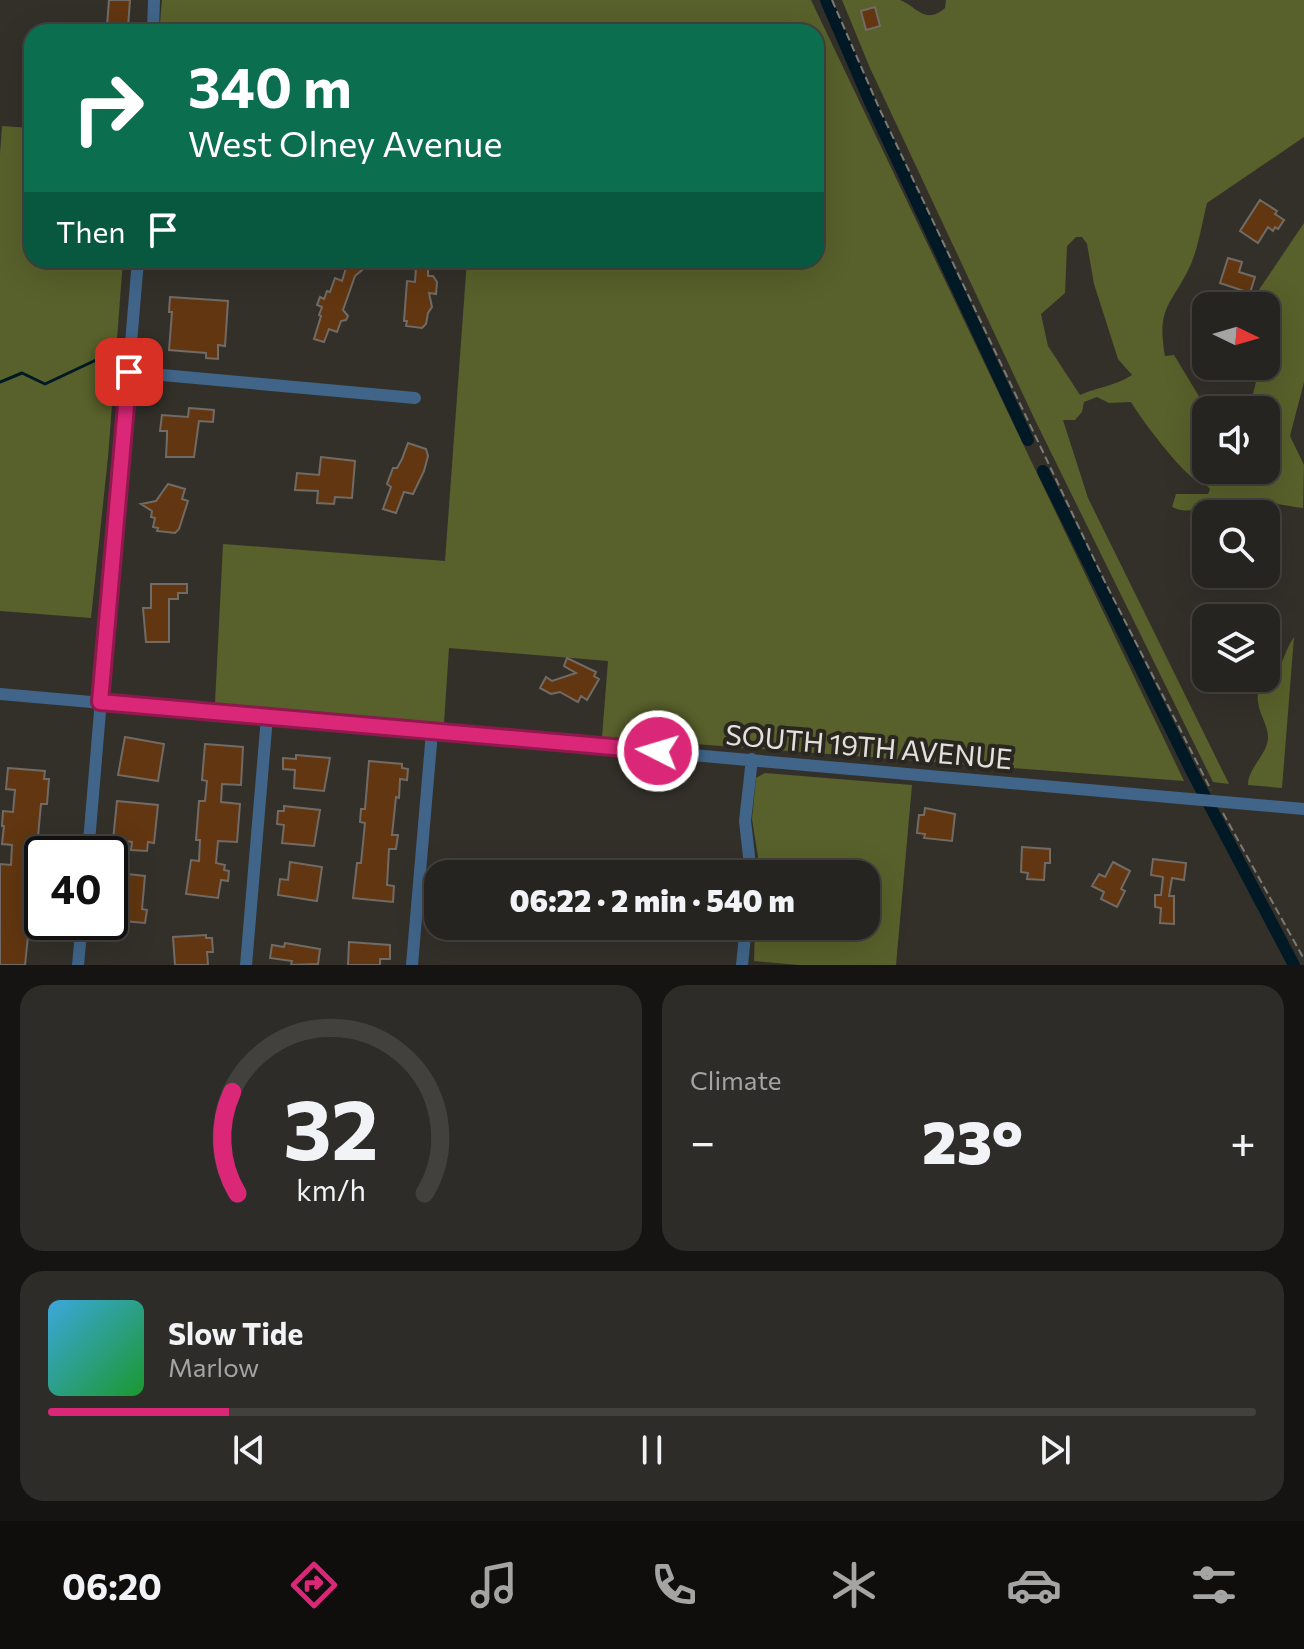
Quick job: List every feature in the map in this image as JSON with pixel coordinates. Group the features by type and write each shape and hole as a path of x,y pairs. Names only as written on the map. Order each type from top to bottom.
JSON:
{"street":[{"path":"153,24 154,0"},
{"path":"89,836 137,268"},
{"path":"129,372 415,398"},
{"name":"SOUTH 19TH AVENUE","path":"0,694 1304,809"},
{"path":"246,965 267,717"},
{"path":"412,965 432,732"},
{"path":"749,860 745,821 752,759"},
{"path":"78,965 80,940"},
{"path":"742,965 745,940"}],"path":[{"path":"832,0 880,110 1104,580 1217,802 1304,959"}],"green space":[{"path":"162,0 811,0 822,24 160,24"},
{"path":"842,0 900,0 921,13 932,15 945,8 946,0 1304,0 1304,137 1207,203 1194,257 1164,316 1165,356 1174,355 1199,396 1192,396 1192,477 1151,431 1131,402 1109,403 1097,397 1084,402 1082,412 1075,420 1063,420 1088,498 1229,784 1213,782 1035,420 870,68","holes":["1076,237 1082,237 1087,244 1094,284 1118,359 1132,375 1080,395 1048,346 1041,314 1065,293 1067,246"]},
{"path":"824,27 1184,781 602,737 608,661 449,648 444,723 215,703 223,544 445,561 466,268 824,268"},
{"path":"2,126 24,127 24,268 122,268 108,457 91,618 0,611"},
{"path":"1304,223 1304,382 1290,436 1304,465 1303,508 1280,505 1280,500 1192,500 1192,510 1172,507 1176,494 1208,494 1210,489 1206,485 1280,484 1280,396 1252,396 1256,380 1280,380 1280,292 1257,292"},
{"path":"1294,637 1282,788 1248,785 1268,739 1259,707 1259,692 1280,692 1280,666"},
{"path":"765,773 912,785 896,965 798,965 754,961 755,940 880,940 880,860 758,860 752,819 756,778"}],"building":[{"path":"109,0 130,0 128,24 107,24"},
{"path":"875,7 880,26 866,30 861,11"},
{"path":"1260,200 1277,211 1275,214 1284,220 1278,229 1275,227 1273,231 1268,227 1258,243 1240,231"},
{"path":"1228,258 1242,262 1239,272 1255,277 1250,292 1220,283"},
{"path":"346,268 364,268 355,276 343,310 348,316 346,320 341,321 337,332 329,329 324,342 314,339 321,316 322,307 317,305 320,297 324,299 327,291 330,292 335,278 342,281"},
{"path":"416,268 422,268 428,269 428,276 433,276 437,282 436,294 429,293 432,307 422,328 406,326 407,321 404,321 407,281 415,282"},
{"path":"170,297 228,301 225,346 218,345 218,359 206,358 206,353 169,350"},
{"path":"189,408 214,410 213,422 199,421 194,457 166,457 167,431 160,431 162,415 188,417"},
{"path":"408,443 426,449 428,456 413,494 404,492 396,513 383,509 391,487 387,484"},
{"path":"321,457 355,461 352,498 335,497 334,504 317,503 318,491 295,490 297,473 319,475"},
{"path":"168,484 185,489 182,499 188,501 175,533 157,531 158,528 153,527 155,518 151,517 152,511 141,504 156,501"},
{"path":"151,584 187,584 187,593 178,593 178,599 169,599 169,642 146,642 143,608 151,608"},
{"path":"567,658 596,672 594,676 599,679 587,700 581,696 578,702 560,692 551,694 540,688 546,677 552,681 576,673 564,666"},
{"path":"125,737 164,744 158,781 118,775"},
{"path":"205,744 243,747 241,785 222,784 221,802 240,804 237,842 218,841 216,863 225,865 224,870 229,871 228,881 221,880 218,898 186,894 191,860 199,861 200,840 196,840 199,801 205,801 207,781 202,780"},
{"path":"296,755 330,758 324,791 294,788 295,770 283,769 283,758 296,759"},
{"path":"369,761 402,764 402,768 408,769 407,780 400,779 399,798 396,797 392,835 398,835 396,849 389,849 387,885 394,886 393,902 353,898 357,863 361,863 365,823 360,822 361,809 365,809"},
{"path":"8,768 45,771 44,779 49,779 47,804 41,804 38,836 24,836 24,940 28,940 25,965 0,965 0,864 11,865 12,845 2,844 3,811 13,812 15,790 6,789"},
{"path":"117,801 158,805 154,843 148,842 147,851 131,850 132,842 128,842 128,836 113,836"},
{"path":"284,806 320,810 314,846 282,843 284,825 277,824 278,811 284,811"},
{"path":"925,808 955,814 952,841 924,838 925,834 917,833 919,815 924,815"},
{"path":"1022,847 1050,849 1050,863 1045,863 1044,880 1027,879 1028,873 1021,872"},
{"path":"1153,859 1186,863 1184,880 1172,878 1169,896 1174,896 1174,924 1160,923 1161,908 1155,907 1155,895 1161,895 1163,877 1151,875"},
{"path":"290,862 322,867 317,901 278,895 280,879 288,880"},
{"path":"1113,862 1130,871 1117,907 1101,899 1104,892 1092,886 1099,874 1105,877"},
{"path":"128,874 145,876 142,909 147,910 145,923 128,921"},
{"path":"206,935 206,938 212,938 213,952 207,952 208,965 175,965 173,937"},
{"path":"349,942 390,945 390,959 380,959 380,965 348,965"},
{"path":"285,943 320,949 318,964 291,965 292,961 270,958 272,945 284,947"}],"waterway":[{"path":"826,0 870,102 1028,440"},
{"path":"0,382 22,373 45,384 111,353"},
{"path":"1043,471 1192,772 1294,965"}],"route":[{"path":"129,372 100,702 658,751"}]}
